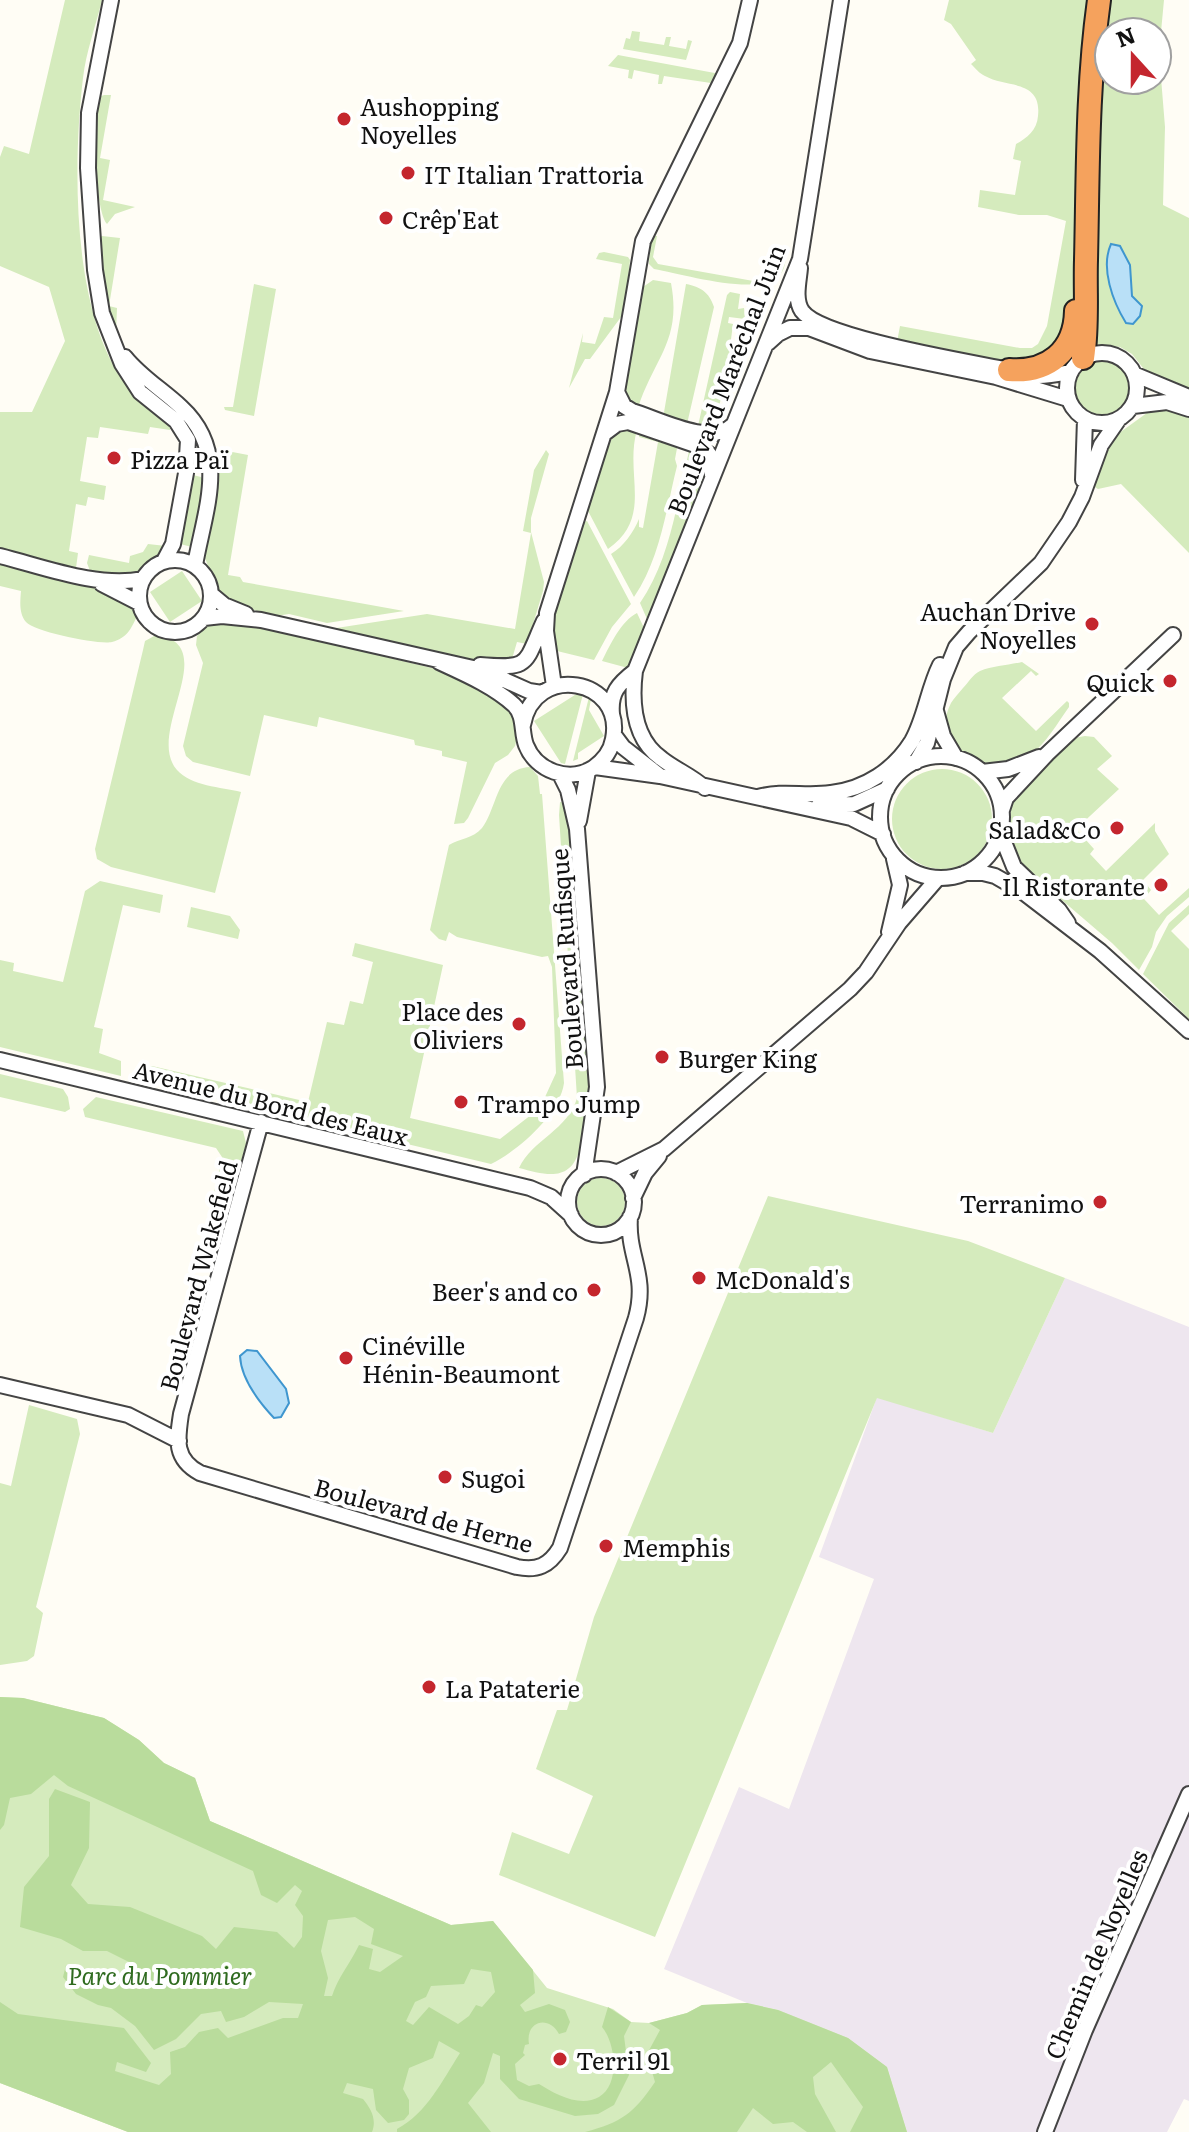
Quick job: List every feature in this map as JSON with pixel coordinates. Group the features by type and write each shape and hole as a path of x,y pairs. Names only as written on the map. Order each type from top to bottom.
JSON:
{"highway":[{"path":"1077,365 1088,299 1090,93 1099,0"},
{"path":"1009,370 1028,371 1048,363 1069,342 1076,321 1077,281 1086,265"}],"street":[{"path":"111,0 89,113 88,168 95,270 102,313 122,364 140,392 176,421 188,440 186,473 173,544 164,561"},
{"path":"439,662 508,668 518,665 533,649 617,392 643,241 740,43 750,0"},
{"name":"Boulevard Maréchal Juin","path":"705,788 658,757 648,746 634,712 635,671 800,259 841,0"},
{"path":"752,798 779,792 817,795 848,791 885,772 912,740 929,687 940,665 1041,563 1069,522 1082,497 1101,445 1119,419 1133,406 1138,391 1136,375 1117,356 1100,353 1077,365 1041,377 1024,376 845,333 811,319 802,311 798,299 800,259"},
{"path":"765,346 790,328 809,328 870,351 996,377 1068,399"},
{"path":"113,343 132,366 184,409 206,441 212,464 195,565"},
{"path":"1077,365 1067,381 1068,399 1075,411 1085,419 1102,424 1119,419"},
{"path":"1136,375 1189,397"},
{"path":"617,392 624,406 632,411 699,433 714,436 733,425"},
{"path":"1133,406 1167,402 1189,409"},
{"path":"1082,497 1085,419"},
{"path":"605,433 617,424 628,422 695,445 709,454 712,475"},
{"path":"0,556 87,577 127,582 143,579"},
{"path":"87,577 139,603 150,622 159,629 171,632 184,631 204,618 212,595 210,583 195,565 174,559 164,561 152,568 143,579 139,603"},
{"path":"212,595 224,605 261,620"},
{"path":"547,613 548,690"},
{"path":"204,618 222,616 261,620 482,670 529,691 575,685 589,689 602,698 612,715 614,735 607,755 591,769 574,775 545,768 531,755 519,710 498,693 439,662"},
{"path":"965,873 987,857 1000,832 1006,798 1061,740 1173,635"},
{"path":"916,762 927,743 943,679 956,647"},
{"name":"Boulevard Maréchal Juin","path":"612,715 611,702 615,688 635,671"},
{"path":"523,725 529,707 548,690"},
{"path":"936,710 943,736 956,758"},
{"path":"614,735 623,747 660,776"},
{"path":"982,772 1008,769 1047,754"},
{"path":"886,943 900,885 899,870 883,834 881,811 887,789 899,773 916,762 936,757 956,758 982,772 996,790 1002,811"},
{"path":"591,769 660,776 851,818 883,834"},
{"name":"Boulevard Rufisque","path":"577,829 591,769"},
{"name":"Boulevard Rufisque","path":"560,774 568,790 577,829 597,1087 579,1178"},
{"path":"791,806 854,804 887,789"},
{"path":"1000,832 1014,867 1059,910 1071,926 1189,1031"},
{"path":"893,855 905,867 921,875 938,878 983,873 995,876 1023,892 1052,917 1071,926"},
{"path":"635,1259 622,1246 603,1235 583,1230 571,1215 568,1198 579,1178 635,1166 664,1149 850,989 938,878"},
{"name":"Avenue du Bord des Eaux","path":"0,1060 530,1188 551,1197 571,1215"},
{"name":"Boulevard Wakefield","path":"179,1441 181,1414 261,1122"},
{"path":"590,1132 596,1152 611,1171 626,1181 633,1198"},
{"path":"603,1235 619,1230 630,1217 633,1198 645,1173 664,1149"},
{"name":"Avenue du Bord des Eaux","path":"530,1188 552,1187 579,1178"},
{"name":"Boulevard de Herne","path":"179,1441 183,1460 200,1473 517,1567 543,1567 555,1556 564,1538 636,1318 642,1288 629,1230 630,1217"},
{"path":"0,1385 128,1415 179,1441"},
{"name":"Chemin de Noyelles","path":"1045,2132 1091,2016 1189,1794"}],"shaded area":[{"path":"1065,1278 1189,1327 1189,2101 1184,2099 1167,2132 907,2132 887,2067 778,2010 747,2003 664,1969 739,1787 789,1809 874,1579 819,1557 877,1397 993,1433"}],"green space":[{"path":"65,0 102,0 84,68 77,164 84,268 95,318 112,362 137,398 171,421 170,430 150,427 148,434 100,427 98,438 87,437 80,481 106,486 104,500 88,497 86,506 76,504 69,551 78,553 76,568 0,550 0,412 32,412 65,341 49,287 0,266 0,157 4,146 29,154"},
{"path":"949,0 1091,0 1074,229 1073,321 1060,349 1016,366 897,342 900,326 1020,348 1032,348 1038,344 1047,326 1066,221 1047,215 1019,215 978,207 980,190 1015,195 1021,161 1013,159 1016,144 1034,129 1038,104 1029,90 993,80 971,64 976,60 951,24 944,20"},
{"path":"1107,0 1164,0 1162,16 1106,16"},
{"path":"632,31 640,32 639,41 664,45 666,37 671,37 669,46 686,49 688,40 692,41 686,60 623,49"},
{"path":"618,55 720,74 710,92 711,83 664,76 662,84 658,84 659,75 634,70 632,79 628,78 629,70 608,66"},
{"path":"111,95 100,158 110,160 103,200 135,207 115,214 107,224 99,201 95,142 99,97"},
{"path":"1098,96 1162,96 1163,205 1189,218 1189,394 1151,378 1132,354 1120,347 1091,344"},
{"path":"102,236 120,238 109,306 117,308 116,333 108,313 97,240"},
{"path":"651,236 657,236 653,257 658,264 759,282 761,274 768,274 772,255 787,254 780,275 767,282 736,284 718,282 654,269 649,264"},
{"path":"599,253 630,260 625,307 590,359 585,359 569,388 583,333 582,342 595,344 604,317 613,318 622,264 596,259"},
{"path":"653,280 671,283 673,320 665,348 638,408 628,398 626,384 643,287"},
{"path":"254,284 276,289 254,416 225,410 224,407 233,407"},
{"path":"686,284 704,291 714,307 687,424 663,418"},
{"path":"730,292 740,294 738,309 744,308 745,319 729,317 728,323 733,324 730,347 735,357 728,362 715,428 698,426 727,295"},
{"path":"1102,359 1122,367 1130,387 1122,407 1102,415 1082,407 1074,387 1082,367"},
{"path":"1164,409 1189,418 1189,553 1121,484 1098,489 1093,486 1103,450 1107,451 1115,436 1151,410"},
{"path":"618,429 637,430 633,463 634,509 622,537 608,549 587,509 611,438"},
{"path":"640,431 678,443 677,466 661,534 650,567 634,597 611,554 628,539 639,519 639,527 643,528 658,442 639,437"},
{"path":"690,447 698,449 708,468 647,619 640,603 651,586 666,548"},
{"path":"222,450 248,455 228,575 240,577 243,582 404,611 327,623 289,614 276,616 257,611 228,601 219,594 203,553"},
{"path":"546,450 549,454 531,518 531,532 544,582 543,591 527,644 517,642 512,659 443,655 330,629 427,614 515,629 531,533 523,531 534,470"},
{"path":"193,475 204,481 192,547 180,544"},
{"path":"587,521 631,604 612,627 594,660 557,651 554,635 561,586 584,522"},
{"path":"148,544 166,546 159,558 136,576 90,571 87,563 89,555 129,563 130,556 143,552"},
{"path":"0,564 86,585 129,600 137,616 128,632 112,642 81,640 41,630 24,619 20,608 21,591 0,586"},
{"path":"182,571 202,601 170,622 150,592"},
{"path":"637,613 644,628 628,668 602,661 621,627"},
{"path":"217,621 261,627 440,670 491,694 491,698 514,714 515,746 495,763 468,818 464,823 454,824 467,762 442,756 442,751 415,745 414,740 319,717 317,727 264,715 250,776 193,762 186,756 183,746 203,663 196,645 197,636 207,625"},
{"path":"156,635 175,642 183,655 184,672 169,735 169,754 177,770 198,783 241,792 215,893 111,867 97,859 95,849 145,641"},
{"path":"1022,662 1039,674 1036,676 1031,671 1002,698 1036,731 1067,701 1069,707 1030,755 1014,762 997,764 966,756 947,734 946,719 951,703 977,672"},
{"path":"578,693 583,694 565,764 561,763 534,721"},
{"path":"589,697 589,710 604,736 578,753 578,759 573,761"},
{"path":"1094,737 1112,756 1097,769 1119,789 1076,829 1094,849 1090,854 1106,871 1155,823 1155,831 1169,854 1143,880 1151,890 1144,899 1159,915 1189,888 1189,897 1167,916 1156,932 1152,947 1139,970 1028,871 1015,854 1008,836 1012,803 1018,791 1074,738"},
{"path":"530,767 538,776 542,794 564,1083 555,1107 525,1141 491,1164 139,1080 142,1069 152,1066 308,1102 327,1022 344,1025 350,1001 363,1004 373,962 352,956 355,943 443,965 410,1118 500,1139 540,1108 556,1073 552,967 548,956 457,937 449,932 446,941 430,930 449,845 478,832 504,781 519,769"},
{"path":"942,769 961,773 978,783 988,800 992,819 988,838 978,855 961,865 942,869 923,865 906,855 896,838 892,819 896,800 906,783 923,773"},
{"path":"560,802 567,803 572,825 591,1084 584,1148 580,1148 576,1159 564,1172 548,1174 519,1168 532,1150 566,1118 577,1098"},
{"path":"100,881 163,895 160,913 123,905 94,1027 103,1029 99,1053 121,1061 121,1076 0,1047 0,960 14,963 13,971 63,982 85,891"},
{"path":"1189,905 1189,914 1171,931 1189,949 1189,1019 1143,974 1169,923"},
{"path":"191,907 230,916 240,930 238,939 187,927"},
{"path":"0,1074 63,1089 70,1109 65,1112 0,1097"},
{"path":"96,1097 243,1131 246,1143 230,1204 221,1207 213,1197 222,1157 216,1148 85,1117 83,1109"},
{"path":"601,1178 618,1185 625,1202 618,1219 601,1226 584,1219 577,1202 584,1185"},
{"path":"768,1196 968,1241 1065,1278 993,1433 877,1398 655,1937 499,1875 512,1832 569,1854 593,1796 536,1769 557,1710 567,1710 594,1617"},
{"path":"29,1405 77,1419 80,1434 36,1607 43,1613 34,1656 27,1661 0,1665 0,1483 11,1486"},
{"name":"Parc du Pommier","path":"0,1697 23,1698 104,1718 139,1740 164,1763 195,1778 210,1821 451,1925 493,1921 547,1988 613,2009 631,2022 649,2023 687,2013 702,2005 747,2003 778,2010 848,2038 887,2067 907,2132 128,2132 0,2083"},
{"path":"0,1697 23,1698 104,1718 139,1740 164,1763 195,1778 210,1821 451,1925 493,1921 533,1970 535,1993 520,2005 525,2012 549,2004 565,2010 570,2022 566,2032 559,2034 544,2023 538,2023 530,2030 525,2055 515,2064 517,2080 529,2086 539,2084 576,2100 599,2097 611,2083 614,2063 610,2042 602,2027 608,2007 631,2022 624,2036 629,2075 614,2105 598,2114 575,2116 519,2099 500,2079 500,2056 493,2053 484,2083 468,2103 491,2132 397,2132 425,2105 460,2053 439,2041 433,2058 409,2068 403,2089 409,2100 409,2114 404,2120 388,2123 376,2110 373,2089 347,2083 343,2093 363,2099 371,2110 374,2123 372,2132 128,2132 0,2083 0,2002 18,2014 124,2028 151,2063 146,2072 117,2062 115,2071 159,2085 171,2074 170,2052 185,2047 199,2032 218,2028 228,2038 283,2018 298,2018 303,2004 269,2002 244,2017 226,2022 221,2011 201,2014 176,2039 154,2050 135,2026 111,2008 76,1994 63,1977 66,1965 90,1969 119,1982 129,1962 107,1951 83,1951 61,1939 20,1927 24,1887 49,1856 49,1799 55,1789 90,1802 89,1848 71,1885 88,1904 130,1907 202,1936 216,1949 234,1927 277,1932 294,1948 302,1937 303,1916 295,1905 302,1891 295,1885 277,1903 261,1895 253,1871 68,1786 54,1775 31,1794 10,1798 0,1830","holes":["355,1917 374,1929 371,1944 403,1956 380,1972 369,1969 373,1949 359,1945 332,1996 324,1996 328,1978 321,1951 328,1920","471,1969 491,1972 495,1992 482,2007 476,2005 469,2016 458,2024 429,2007 413,2025 406,2021 415,2002 426,1997 431,1986 464,1984"]},
{"path":"747,2003 778,2010 848,2038 887,2067 907,2132 850,2132 863,2107 831,2062 813,2077 815,2094 836,2132 807,2132 793,2122 773,2124 753,2108 737,2132 585,2132 626,2115 655,2082 647,2054 660,2030 649,2023 687,2013 702,2005"}],"water":[{"path":"1111,244 1120,246 1130,265 1132,296 1142,306 1140,316 1133,324 1126,323 1110,285 1107,264"},
{"path":"247,1350 257,1351 286,1389 289,1403 281,1417 274,1418 247,1381 240,1356"}],"place":[{"name":"Aushopping Noyelles","path":"344,119"},
{"name":"IT Italian Trattoria","path":"408,173"},
{"name":"Crêp'Eat","path":"386,218"},
{"name":"Pizza Paï","path":"114,458"},
{"name":"Auchan Drive Noyelles","path":"1092,624"},
{"name":"Quick","path":"1170,681"},
{"name":"Salad&Co","path":"1117,828"},
{"name":"Il Ristorante","path":"1161,885"},
{"name":"Place des Oliviers","path":"519,1024"},
{"name":"Burger King","path":"662,1057"},
{"name":"Trampo Jump","path":"461,1102"},
{"name":"Terranimo","path":"1100,1202"},
{"name":"McDonald's","path":"699,1278"},
{"name":"Beer's and co","path":"594,1290"},
{"name":"Cinéville Hénin-Beaumont","path":"346,1358"},
{"name":"Sugoi","path":"445,1477"},
{"name":"Memphis","path":"606,1546"},
{"name":"La Pataterie","path":"429,1687"},
{"name":"Terril 91","path":"560,2059"}]}
